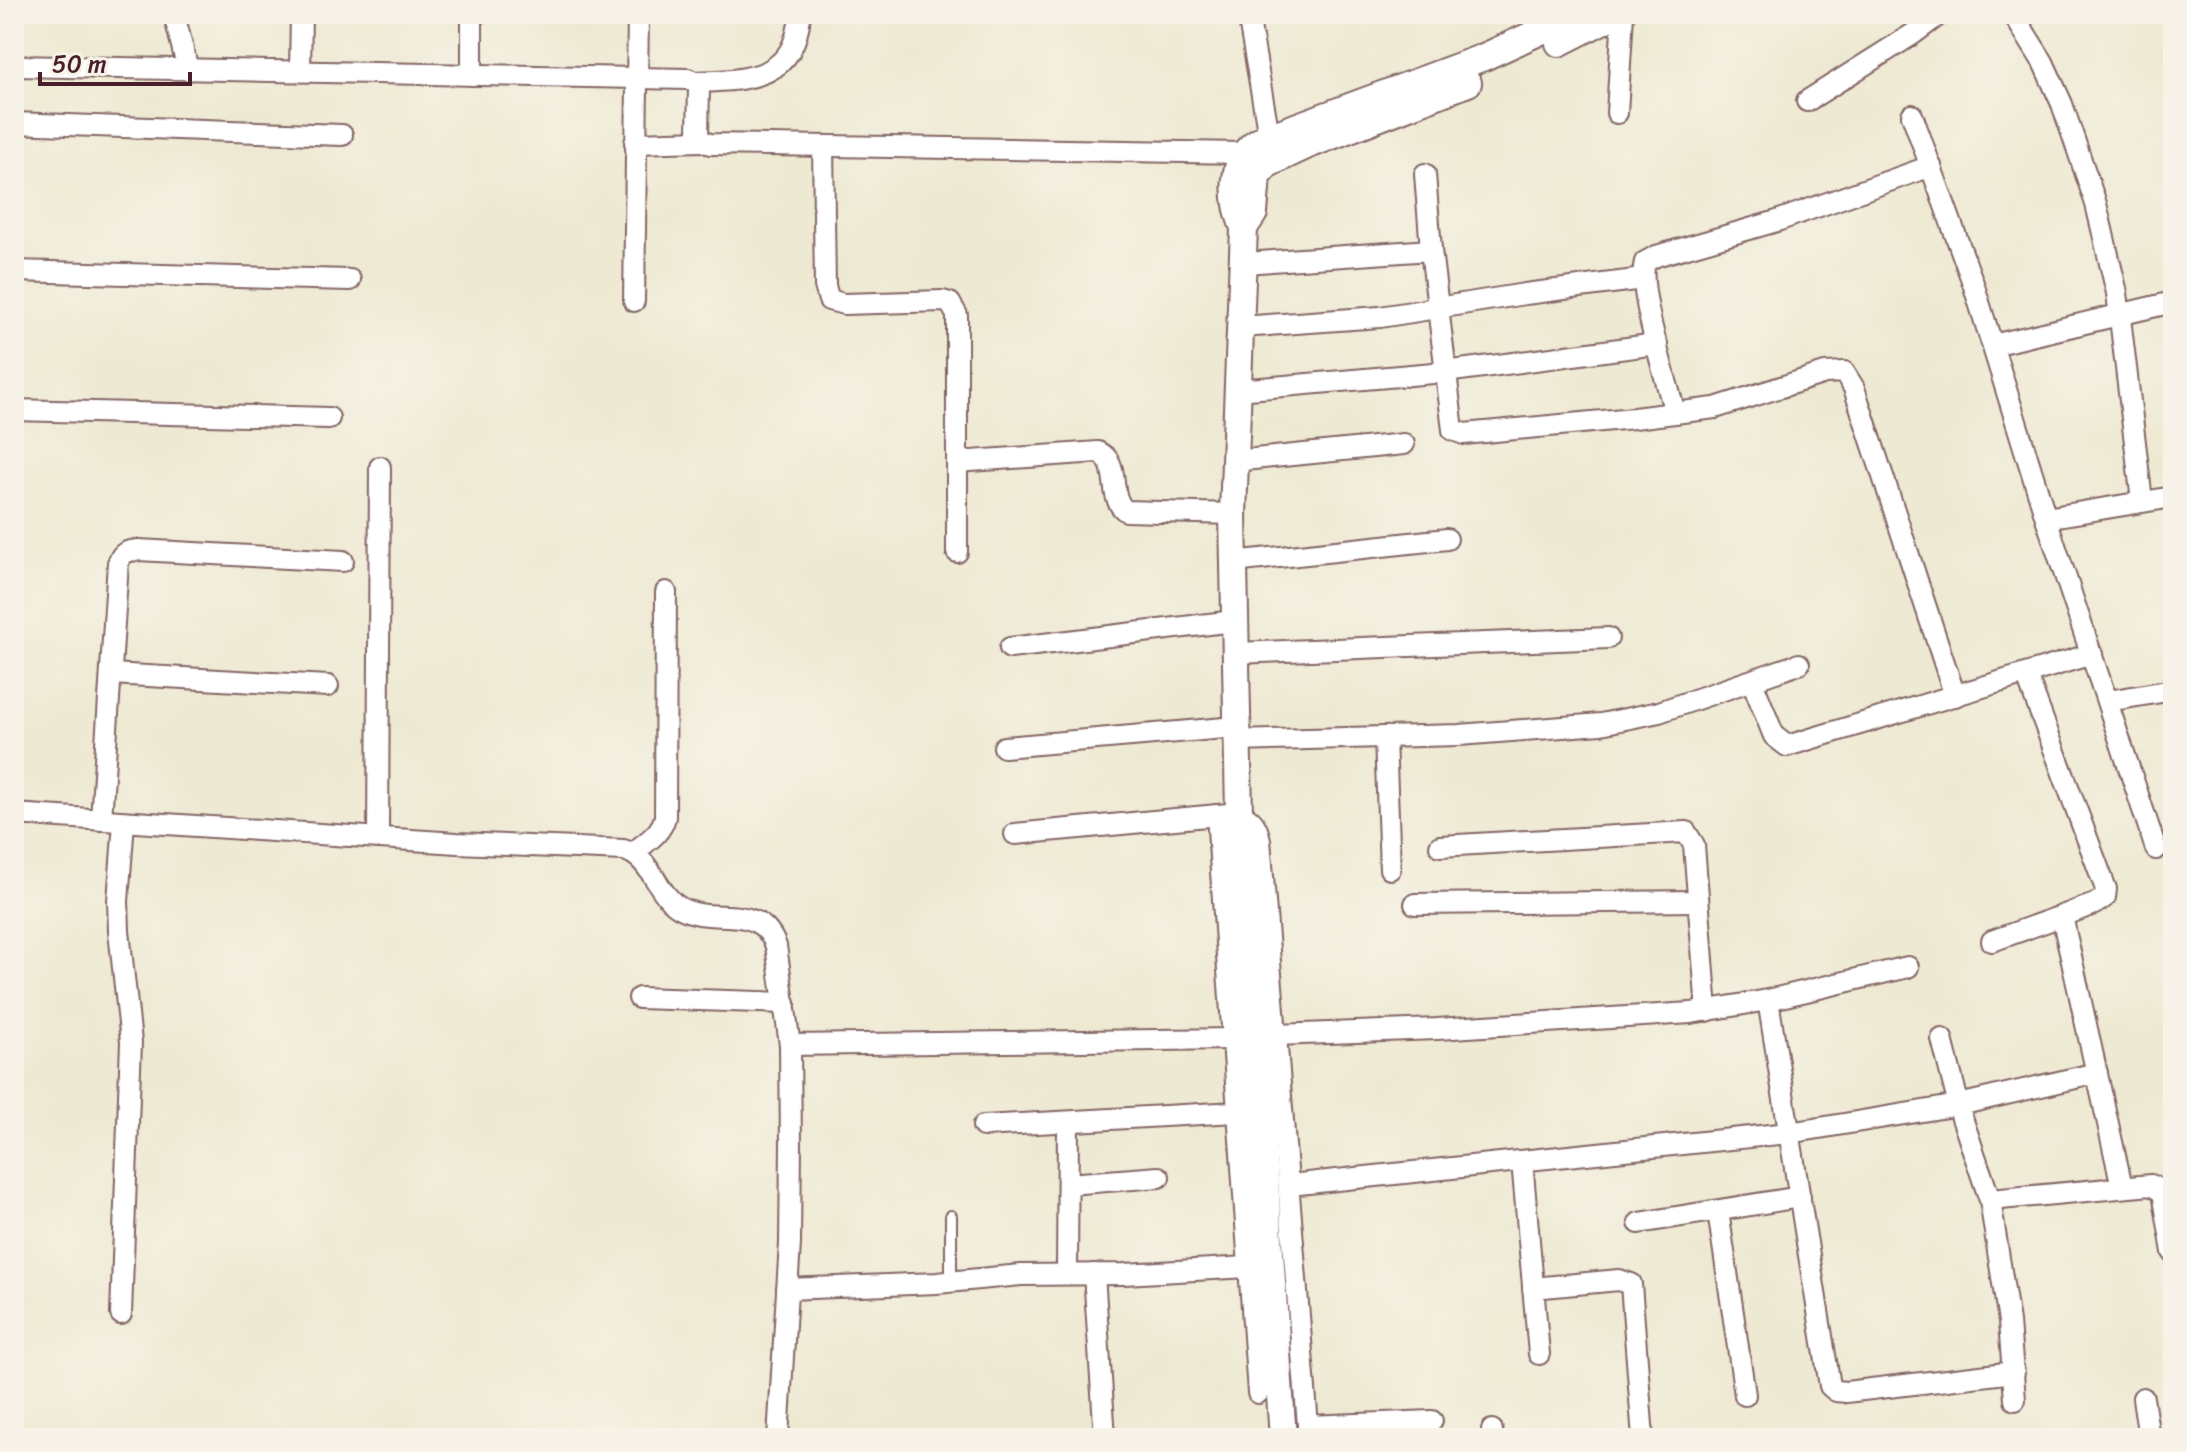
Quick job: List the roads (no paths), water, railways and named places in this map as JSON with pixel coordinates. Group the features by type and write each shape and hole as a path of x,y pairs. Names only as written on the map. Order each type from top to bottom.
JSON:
{"street":[{"path":"174,14 188,70"},
{"path":"300,71 301,14"},
{"path":"472,14 472,75"},
{"path":"634,301 638,14"},
{"path":"14,66 472,75 636,98 698,100 770,71 783,61 792,50 799,31 800,14"},
{"path":"1244,228 1254,213 1257,176 1271,149 1248,14"},
{"path":"1271,149 1578,14"},
{"path":"1258,1393 1233,1039 1228,814 1237,734 1233,514 1244,263 1244,228 1237,208 1236,178 1243,153 1250,145 1271,149 1522,60 1616,14"},
{"path":"1617,113 1623,14"},
{"path":"1807,101 1940,14"},
{"path":"2013,14 2043,62 2079,148 2110,257 2142,501"},
{"path":"698,100 698,134 702,141"},
{"path":"1912,115 1993,345 2046,518 2156,849"},
{"path":"14,123 342,135"},
{"path":"635,143 702,141 710,144 1243,153"},
{"path":"823,146 825,286 829,300 844,304 943,301 954,308 958,332 957,552"},
{"path":"1675,413 1643,279 1645,262 1656,256 1777,221 1931,166"},
{"path":"1425,174 1451,422 1457,434 1715,408 1825,373 1844,372 1854,388 1955,696"},
{"path":"1244,263 1431,250"},
{"path":"14,271 350,280"},
{"path":"1241,327 1380,317 1643,279"},
{"path":"1993,345 2173,302"},
{"path":"1237,390 1445,372 1657,344"},
{"path":"14,410 329,418"},
{"path":"1234,461 1404,444"},
{"path":"957,462 1098,452 1110,462 1117,500 1126,511 1233,514"},
{"path":"378,838 380,467"},
{"path":"2046,518 2173,497"},
{"path":"1233,562 1447,539"},
{"path":"101,820 121,555 127,551 343,561"},
{"path":"633,853 656,834 665,817 666,592"},
{"path":"1010,648 1234,621"},
{"path":"1235,653 1608,638"},
{"path":"1752,681 1774,736 1787,746 2092,654"},
{"path":"1004,747 1237,734 1385,738 1562,728 1627,720 1659,712 1799,664"},
{"path":"111,674 328,686"},
{"path":"1992,941 2095,904 2105,897 2106,889 2026,674"},
{"path":"2108,701 2173,690"},
{"path":"1385,738 1390,869"},
{"path":"14,814 633,853 679,907 761,923 771,933 780,966 790,1045 787,1289 778,1438"},
{"path":"1228,814 1240,858 1283,1438"},
{"path":"1015,834 1228,814 1250,818 1260,840 1309,1432 1432,1421"},
{"path":"121,1314 131,1042 118,901 124,822"},
{"path":"1440,846 1686,832 1694,845 1707,1011"},
{"path":"1415,904 1698,901"},
{"path":"2062,916 2122,1187"},
{"path":"1275,1035 1501,1025 1707,1011 1908,967"},
{"path":"639,998 785,1003"},
{"path":"1768,1000 1830,1386 1836,1391 1846,1392 2014,1372"},
{"path":"790,1045 1233,1039"},
{"path":"1942,1039 1959,1105 1990,1200 2014,1372 2015,1400"},
{"path":"1289,1185 1789,1133 1959,1105 2097,1073"},
{"path":"983,1126 1237,1112"},
{"path":"1067,1274 1068,1123"},
{"path":"1522,1161 1539,1354"},
{"path":"1068,1184 1159,1177"},
{"path":"1990,1200 2151,1185 2163,1192 2173,1252"},
{"path":"1639,1223 1800,1197"},
{"path":"1718,1211 1745,1395"},
{"path":"787,1289 1248,1267"},
{"path":"1094,1274 1105,1438"},
{"path":"1533,1288 1619,1280 1631,1284 1643,1438"},
{"path":"2143,1398 2149,1438"}],"lane":[{"path":"951,1216 951,1282"}]}
